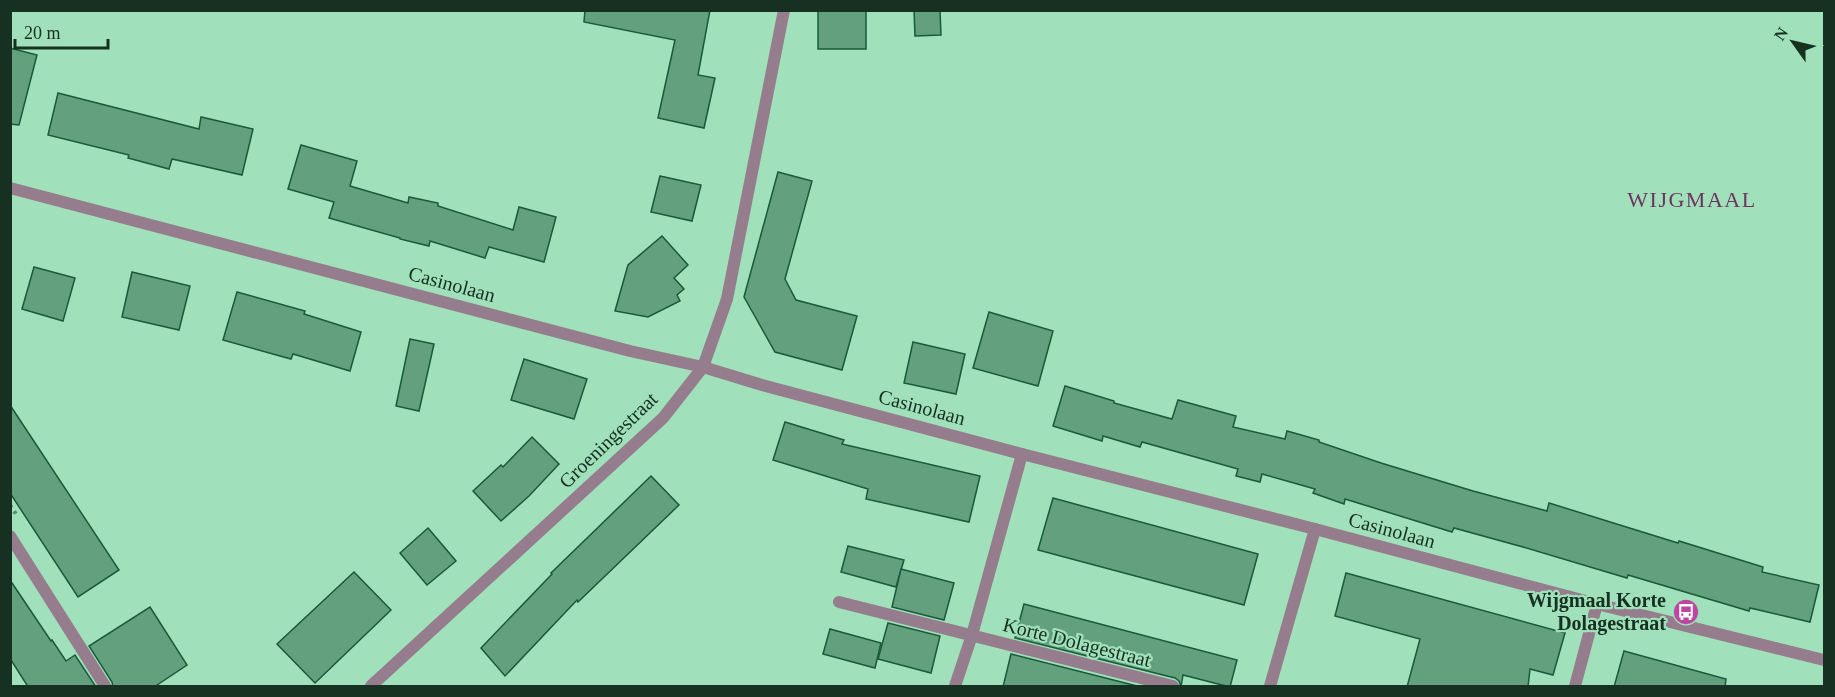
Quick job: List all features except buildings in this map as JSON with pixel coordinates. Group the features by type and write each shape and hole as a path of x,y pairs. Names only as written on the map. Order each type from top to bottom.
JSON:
{"street":[{"name":"Groeningestraat","path":"371,687 663,418 703,367 727,299 784,10"},
{"name":"Casinolaan","path":"10,188 630,351 703,367 762,385 1022,454 1597,604 1824,660"},
{"name":"Korte Dolagestraat","path":"955,687 972,635 1022,454"},
{"path":"1270,687 1315,529"},
{"path":"10,536 105,687"},
{"name":"Korte Dolagestraat","path":"839,602 1173,687"},
{"path":"1575,687 1597,604"}],"place":[{"name":"Wijgmaal Korte Dolagestraat","path":"1686,612"}],"district":[{"name":"WIJGMAAL","path":"1692,199"}]}
